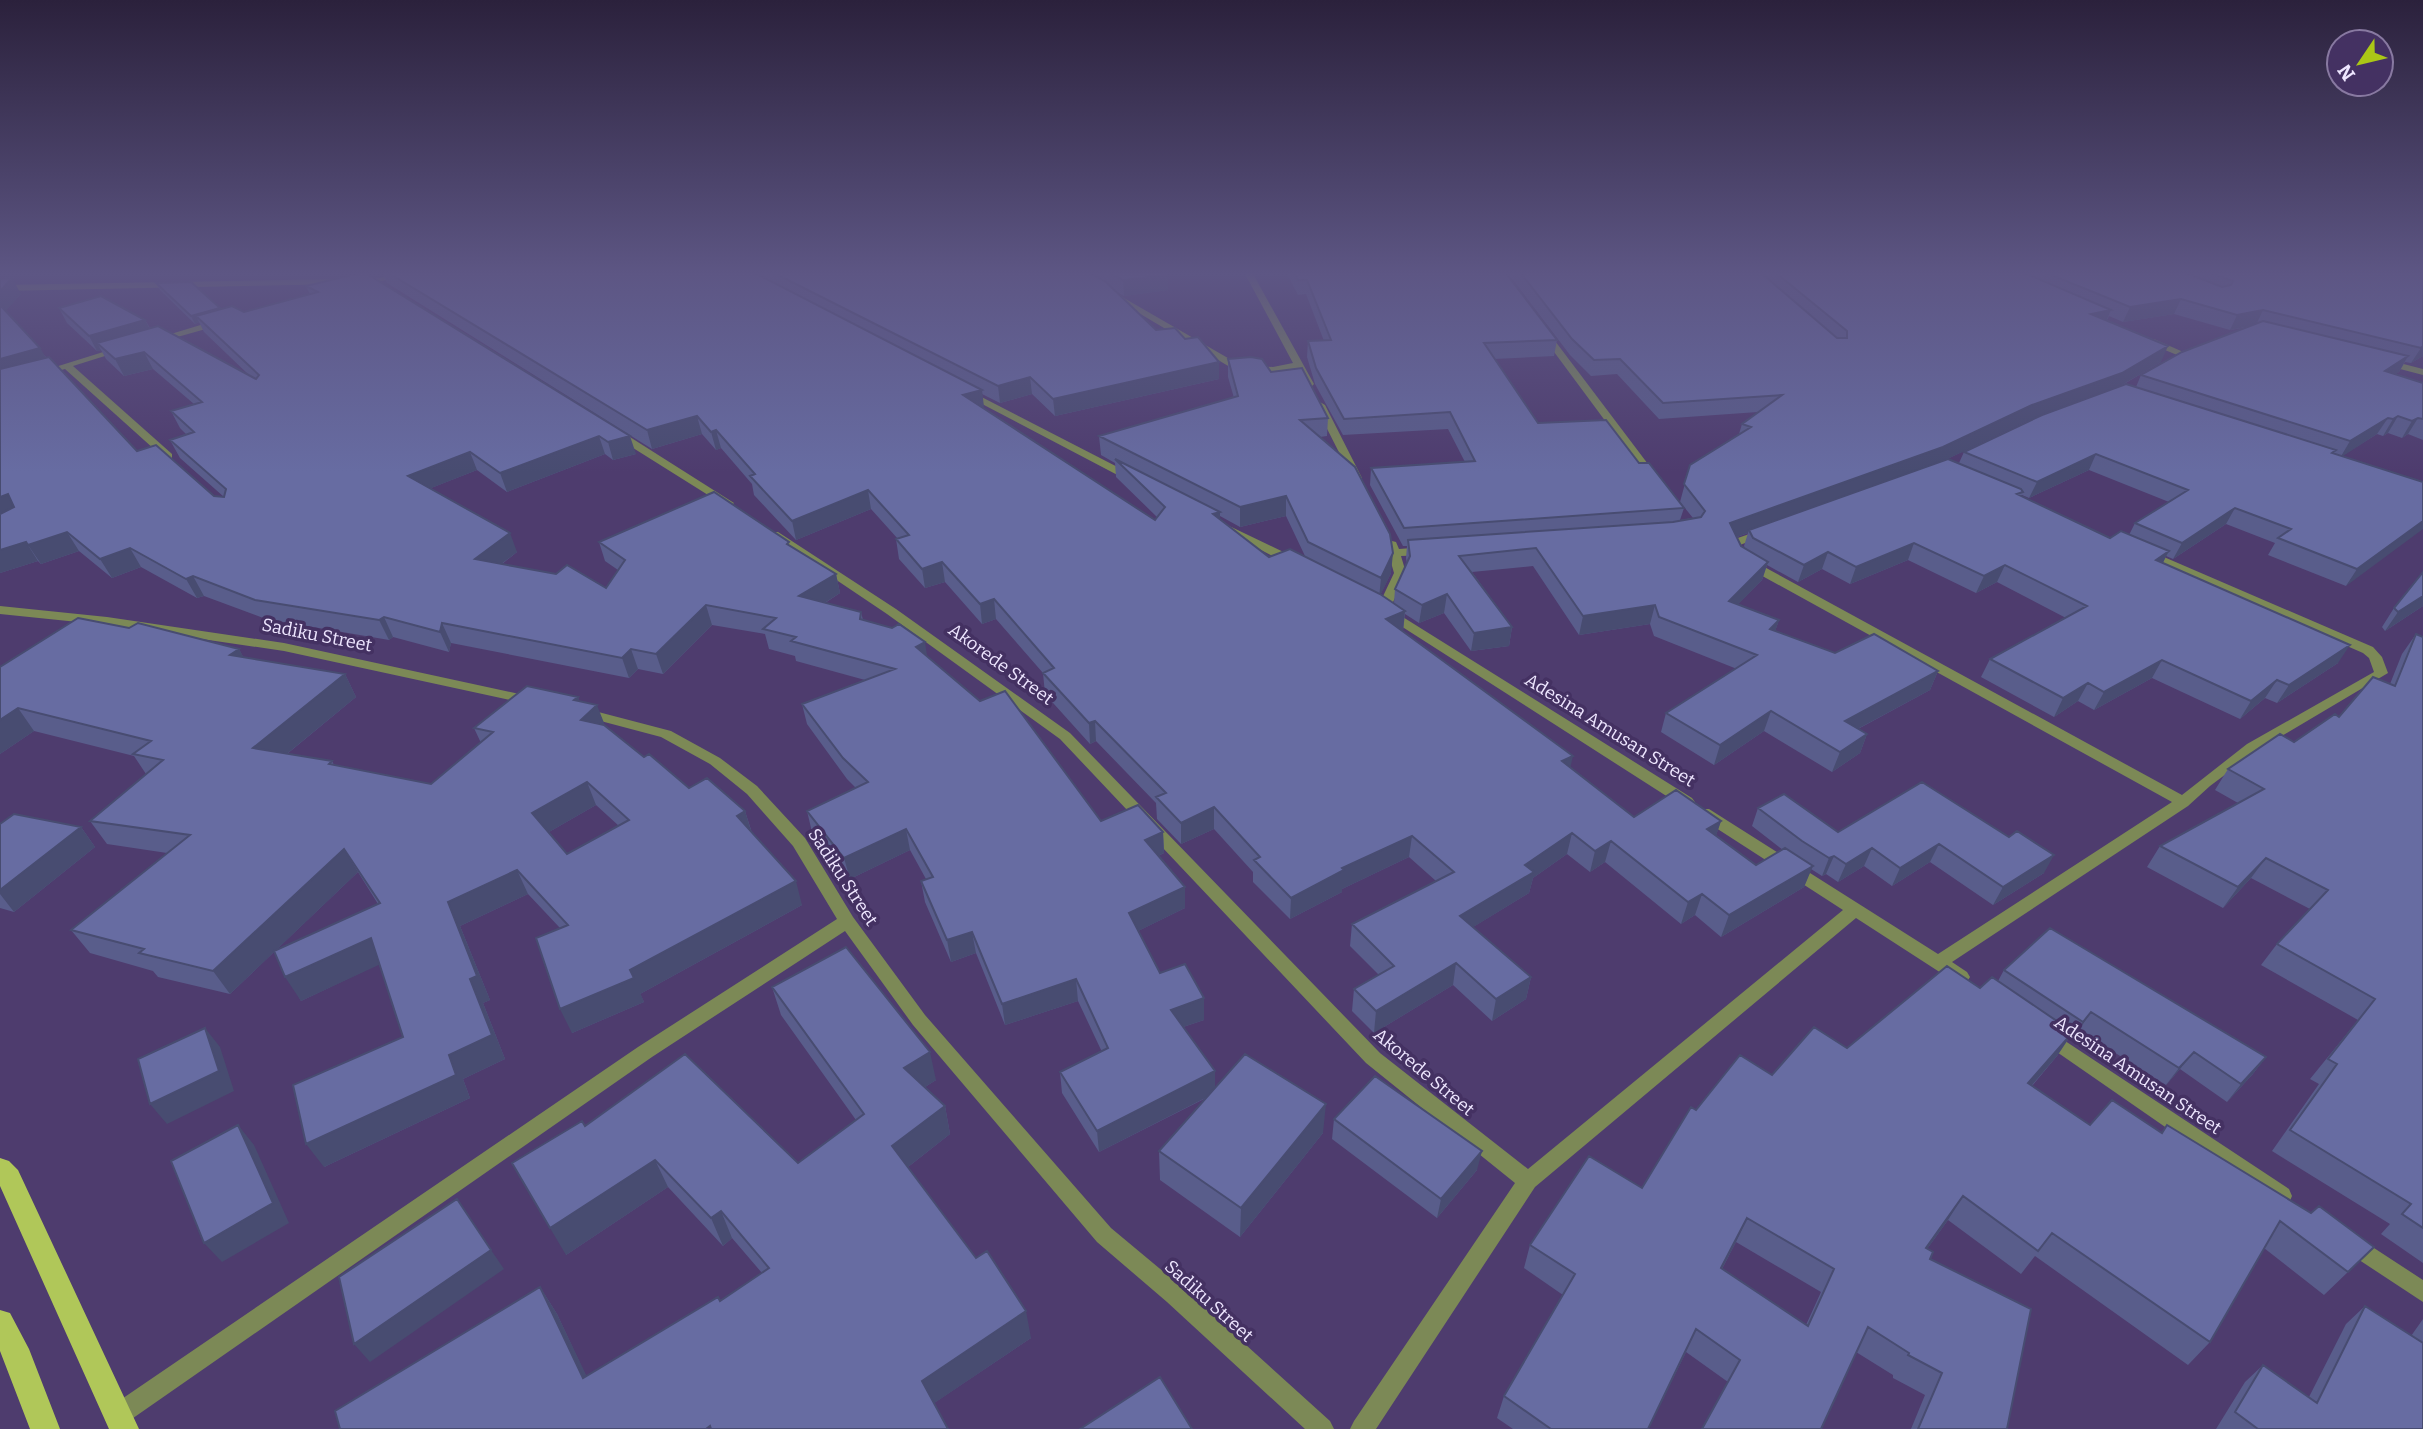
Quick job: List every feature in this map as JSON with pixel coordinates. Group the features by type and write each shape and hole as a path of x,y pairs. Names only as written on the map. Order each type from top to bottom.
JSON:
{"main road":[{"path":"0,1169 9,1178 121,1422"},
{"path":"0,1323 19,1359 45,1429"}],"street":[{"path":"145,343 161,339"},
{"path":"1187,339 1238,368 1273,370 1293,367 1298,363"},
{"path":"1285,339 1366,494"},
{"path":"1549,339 1661,489"},
{"path":"2147,339 2185,355"},
{"path":"26,377 132,347"},
{"path":"2174,362 2196,351"},
{"path":"2371,359 2423,372"},
{"path":"66,365 178,466"},
{"path":"955,386 1151,488"},
{"path":"606,427 744,514"},
{"path":"1212,520 1310,570"},
{"name":"Akorede Street","path":"764,527 827,566 962,663 1031,708 1065,736 1373,1058 1528,1181"},
{"path":"1384,529 1396,553 1437,550"},
{"path":"1772,529 1733,543 1741,559 2183,802"},
{"path":"1939,962 2183,802 2205,780 2284,727 2382,673 2375,657 2368,650 2131,548"},
{"name":"Adesina Amusan Street","path":"1396,553 1400,573 1377,606 1973,986"},
{"name":"Sadiku Street","path":"0,610 107,621 284,647 619,719 667,734 715,761 751,790 799,842 847,921 919,1020 1104,1235 1175,1295 1322,1429"},
{"path":"1362,1429 1528,1181 1855,909"},
{"path":"121,1422 645,1052 847,921"},
{"name":"Adesina Amusan Street","path":"2031,1025 2296,1206"},
{"path":"2342,1237 2423,1292"}],"building":[{"path":"0,339 31,339 40,348 0,359"},
{"path":"112,339 181,339 256,379 259,375 220,339 472,339 630,436 608,442 599,436 500,473 470,452 408,476 510,533 475,559 556,574 567,565 606,588 625,560 599,542 714,492 789,542 787,544 836,574 799,596 861,612 860,619 892,628 899,624 925,642 916,647 980,701 1005,691 1101,821 1138,805 1163,832 1145,840 1185,887 1129,913 1160,973 1185,964 1204,998 1171,1010 1215,1071 1097,1131 1060,1072 1108,1048 1076,979 1002,1004 972,932 947,940 921,881 933,877 906,829 844,858 807,811 868,782 843,758 802,704 895,669 791,641 796,637 763,629 776,618 706,605 656,654 631,649 622,658 442,623 440,632 384,617 379,620 255,600 193,576 186,579 130,548 100,559 67,532 28,545 26,542 0,550 0,514 14,507 8,494 0,497 0,369 49,357 137,451 156,445 214,496 224,497 226,489 170,440 194,432 171,411 202,402 144,352 115,359 97,343"},
{"path":"497,339 882,339 982,390 963,395 1155,520 1165,507 1115,459 1220,512 1213,514 1269,557 1290,549 1380,594 1405,611 1386,619 1573,756 1562,761 1634,817 1676,790 1721,821 1707,829 1756,865 1785,848 1813,866 1729,915 1702,894 1688,902 1611,841 1595,851 1572,833 1525,865 1534,872 1460,916 1531,977 1496,999 1456,963 1376,1011 1354,989 1394,966 1352,924 1454,872 1412,836 1342,868 1344,870 1291,898 1254,860 1260,857 1214,807 1181,823 1156,797 1166,793 1095,721 1089,723 1043,673 1054,668 994,599 980,604 942,562 922,569 896,539 909,535 868,490 792,521 750,476 755,474 716,430 711,432 697,416 647,430"},
{"path":"904,339 1199,339 1219,362 1053,399 1030,377 998,386"},
{"path":"1556,339 1484,343 1538,423 1606,420 1639,463 1649,463 1684,508 1404,528 1371,468 1475,461 1450,412 1344,419 1316,368 1308,341"},
{"path":"1572,339 2150,339 2168,346 2122,373 2032,405 1943,447 1730,523 1741,546 1768,562 1729,601 1779,620 1770,629 1835,653 1874,634 1938,671 1845,721 1867,734 1840,752 1771,711 1720,745 1666,713 1757,655 1659,617 1655,605 1583,616 1536,548 1459,556 1512,627 1474,633 1447,594 1422,605 1395,589 1410,556 1408,540 1673,522 1701,517 1705,511 1684,484 1690,465 1751,427 1742,424 1782,395 1663,403 1620,359 1594,360"},
{"path":"2217,339 2336,339 2408,356 2385,371 2423,383 2423,419 2412,421 2398,416 2388,418 2350,441 2141,375 2182,352"},
{"path":"2382,339 2423,339 2421,348"},
{"path":"1228,359 1262,359 1271,372 1302,368 1328,418 1300,420 1355,467 1390,534 1393,553 1381,578 1308,542 1286,496 1240,507 1099,436 1238,396"},
{"path":"2126,384 2336,450 2332,453 2423,482 2423,521 2357,569 2278,538 2291,529 2235,508 2182,543 2135,523 2188,490 2096,454 2037,482 1964,452 2042,415"},
{"path":"1948,459 2021,489 2023,492 2017,494 2110,538 2121,531 2169,551 2156,560 2350,645 2289,685 2277,680 2251,701 2162,660 2104,692 2088,683 2063,698 1990,659 2087,606 2005,565 1984,576 1914,543 1856,567 1828,552 1804,565 1753,538 1749,530"},
{"path":"2423,572 2423,596 2398,612 2394,608"},
{"path":"78,618 129,628 138,623 239,649 230,655 345,674 253,748 332,761 329,764 431,784 493,732 474,728 527,686 578,697 574,700 597,705 581,720 604,725 644,757 649,754 689,788 707,778 745,811 737,816 796,881 630,970 634,978 560,1009 536,938 568,925 517,870 448,902 477,976 470,979 492,1035 449,1055 456,1075 306,1144 293,1085 403,1037 371,938 285,977 274,951 380,903 344,849 213,971 139,953 144,949 71,930 190,835 90,821 163,760 133,754 151,741 18,708 0,720 0,667","holes":["587,782 629,820 567,854 532,813"]},
{"path":"2416,634 2423,637 2423,1228 2402,1214 2411,1204 2290,1130 2337,1064 2328,1059 2375,999 2277,944 2328,890 2266,858 2238,887 2160,846 2264,789 2228,769 2280,734 2294,742 2335,714 2339,717 2373,677 2395,686"},
{"path":"1922,782 2009,837 2017,831 2054,855 2003,887 1939,844 1900,868 1872,848 1846,864 1834,856 1829,858 1802,841 1758,808 1784,794 1838,832"},
{"path":"14,814 81,827 0,890 0,824"},
{"path":"2050,928 2266,1057 2241,1084 2194,1052 2179,1068 2091,1012 2083,1022 2004,970"},
{"path":"846,947 930,1052 904,1068 945,1106 892,1146 976,1258 987,1251 1026,1311 922,1381 948,1429 711,1429 710,1426 706,1429 340,1429 335,1411 540,1287 583,1378 718,1297 720,1301 769,1268 721,1211 711,1218 655,1160 550,1228 512,1163 582,1121 585,1126 685,1054 798,1163 864,1114 772,987"},
{"path":"1947,966 1980,988 1992,977 2073,1032 2028,1083 2090,1125 2112,1100 2162,1133 2167,1125 2311,1213 2319,1206 2374,1247 2348,1272 2280,1221 2210,1342 2052,1233 2038,1251 1963,1196 1926,1248 1933,1252 1930,1259 2031,1309 2007,1429 1918,1429 1942,1373 1908,1355 1909,1353 1868,1327 1821,1429 1702,1429 1740,1360 1696,1329 1648,1429 1551,1429 1504,1396 1575,1274 1530,1245 1589,1156 1642,1188 1691,1107 1696,1110 1740,1055 1772,1075 1814,1027 1847,1048","holes":["1747,1218 1834,1269 1808,1326 1721,1268"]},
{"path":"205,1028 219,1071 150,1104 138,1059"},
{"path":"1245,1054 1326,1104 1241,1208 1159,1151"},
{"path":"1375,1076 1482,1151 1441,1199 1334,1119"},
{"path":"238,1125 273,1203 204,1243 171,1161"},
{"path":"457,1199 491,1250 354,1344 339,1277"},
{"path":"2365,1306 2423,1343 2423,1429 2258,1429 2235,1412 2263,1365 2317,1403"},
{"path":"1160,1377 1192,1429 1080,1429"}]}
